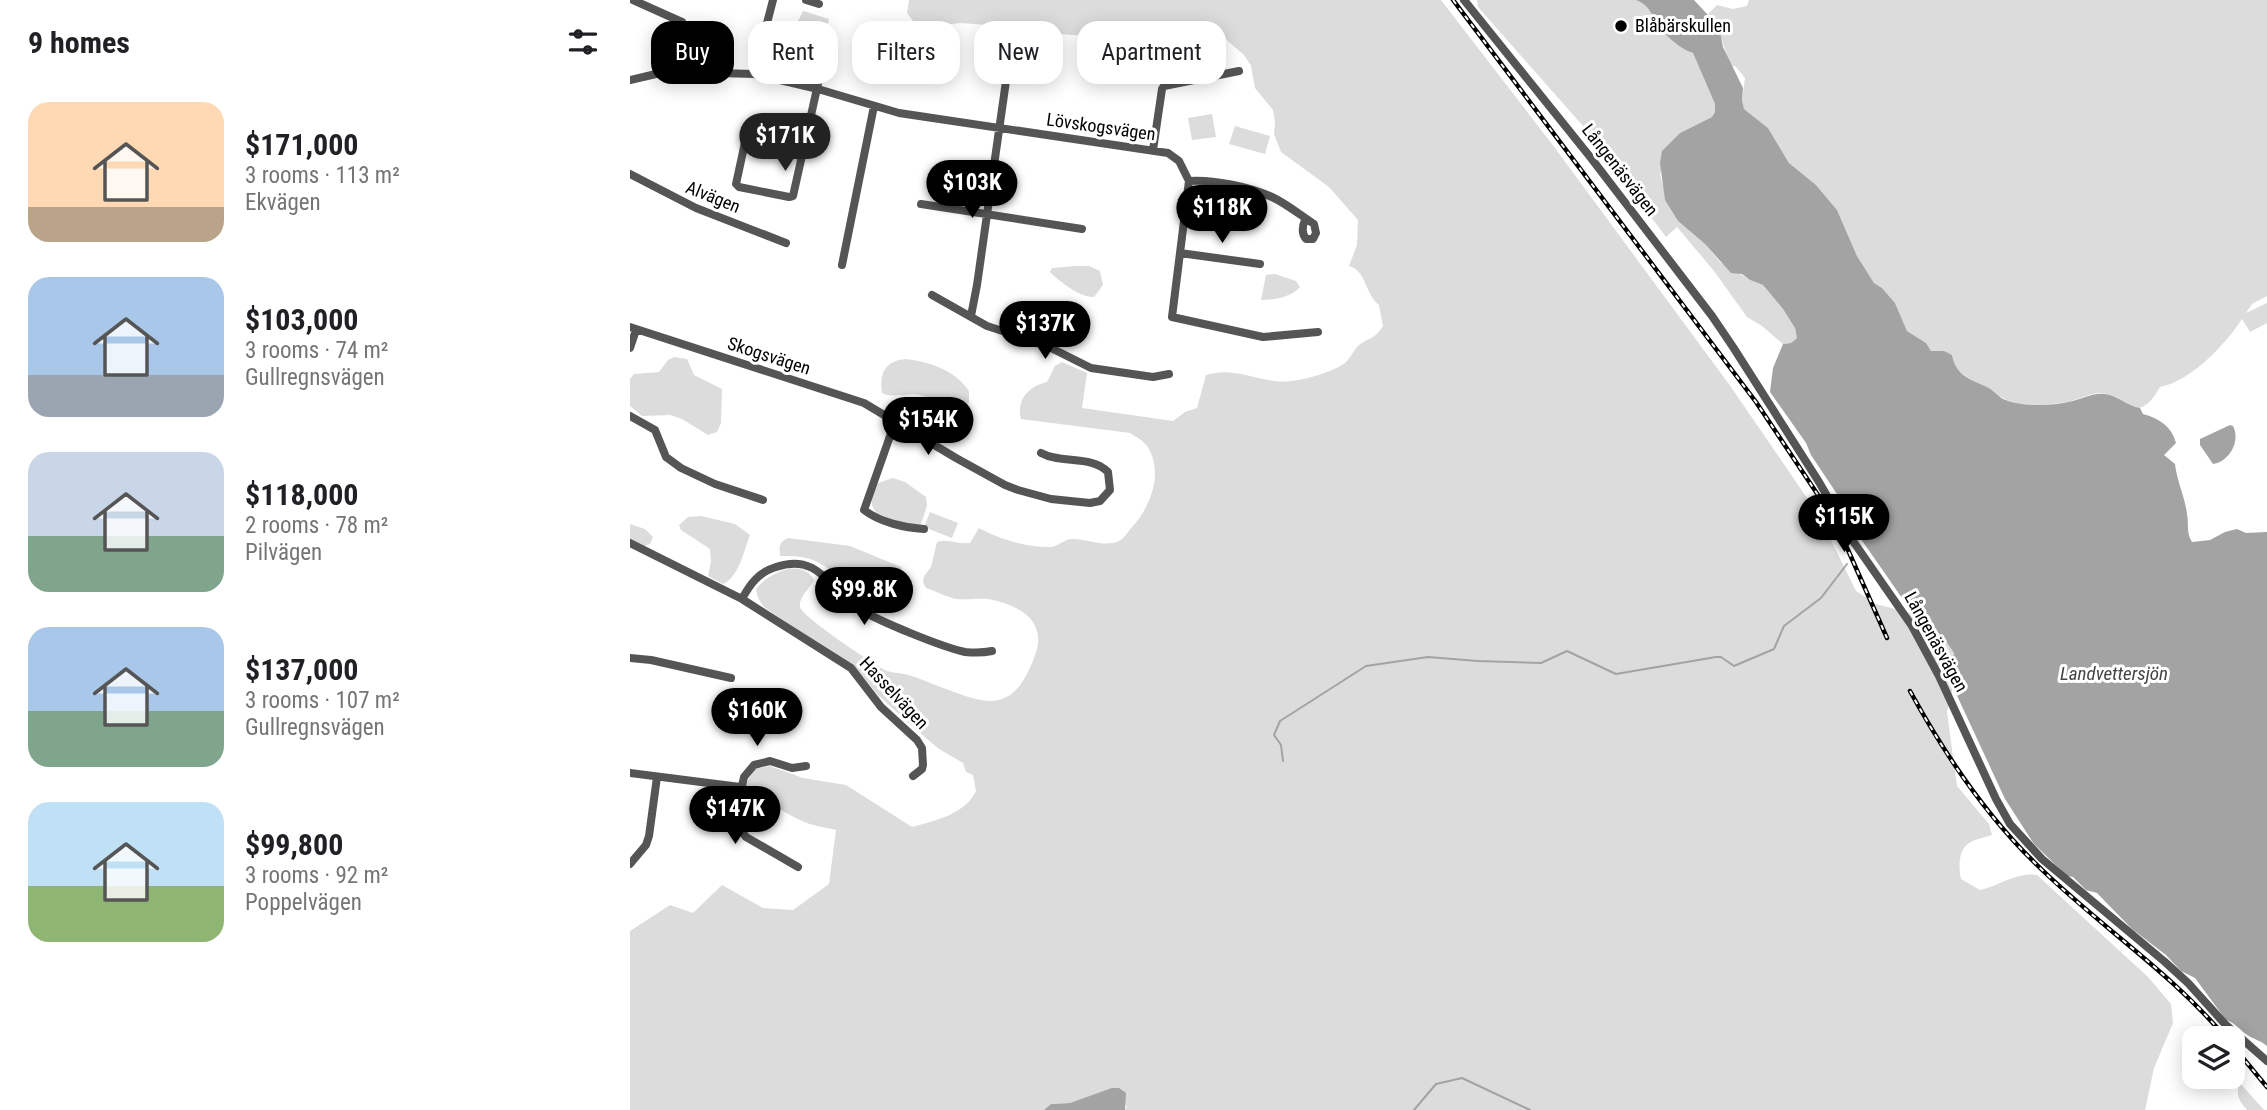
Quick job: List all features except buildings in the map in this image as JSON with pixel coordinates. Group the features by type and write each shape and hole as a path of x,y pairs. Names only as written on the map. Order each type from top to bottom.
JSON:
{"street":[{"path":"633,0 680,21"},
{"path":"749,124 736,184 739,187 791,197 795,193 820,75 759,54 773,0"},
{"path":"806,0 819,4"},
{"name":"Långenäsvägen","path":"1464,0 1591,158 1734,347 1853,541 1912,626 2010,824 2042,859 2165,962 2225,1024 2267,1061"},
{"path":"1153,150 1164,86 1239,71"},
{"name":"Lövskogsvägen","path":"630,80 681,72 754,74 818,89 899,113 1168,153 1175,157 1185,170 1189,181"},
{"path":"971,316 1006,84"},
{"path":"842,265 874,106"},
{"name":"Alvägen","path":"630,174 696,208 786,243"},
{"path":"1305,220 1269,195 1218,182 1189,181 1172,317 1263,337 1318,332"},
{"path":"921,204 1082,229"},
{"path":"1180,253 1260,264"},
{"path":"932,295 987,326 1043,344 1091,368 1153,377 1169,374"},
{"path":"630,348 633,329"},
{"name":"Skogsvägen","path":"633,329 855,399 956,458 1018,490 1051,499 1090,503 1100,501 1111,490 1108,472 1098,465 1051,458 1041,453"},
{"path":"630,416 655,430 666,457 681,468 696,477 763,500"},
{"path":"895,422 864,510 906,528 924,529"},
{"name":"Hasselvägen","path":"630,543 742,599 851,668 880,707 917,740 922,748 922,769 913,776"},
{"path":"742,599 762,573 782,565 803,563 819,572 845,598 870,614 962,651 992,651"},
{"path":"630,658 651,660 731,678"},
{"path":"798,867 755,843 740,831 736,813 740,788 749,769 760,762 770,761 792,768 806,766"},
{"path":"630,773 740,788"},
{"path":"630,864 646,845 649,836 657,777"}],"shaded area":[{"path":"909,0 1441,0 1555,148 1731,387 1818,514 1856,591 1876,604 1918,615 1945,640 1954,653 1951,676 1953,687 1947,712 1957,786 1989,824 1992,835 1965,846 1960,862 1961,879 1980,890 2015,877 2037,875 2148,977 2171,1004 2173,1023 2154,1068 2145,1110 1125,1110 1127,1106 1095,1095 1070,1103 1051,1104 1044,1110 630,1110 630,931 670,905 693,913 722,885 763,908 793,910 829,884 836,830 806,823 774,806 744,798 745,785 755,769 770,766 803,778 846,785 912,827 957,811 976,791 973,775 966,772 963,763 939,749 913,727 877,694 861,674 764,607 756,589 761,583 776,573 802,569 814,580 801,600 800,607 803,612 867,659 887,671 905,674 967,696 985,701 1002,699 1018,688 1029,670 1038,645 1035,625 1021,611 1000,602 988,599 956,599 926,588 924,576 931,567 937,542 970,543 979,528 995,536 1033,546 1051,547 1071,539 1113,543 1123,538 1145,509 1155,477 1155,466 1147,446 1130,433 1021,419 1020,406 1030,390 1047,382 1055,366 1062,362 1087,373 1082,408 1173,421 1185,412 1197,408 1206,375 1224,372 1282,382 1310,378 1345,363 1359,345 1374,336 1383,326 1379,305 1359,272 1349,266 1357,245 1358,220 1329,187 1281,152 1274,134 1273,110 1255,88 1251,66 1244,55 1226,39 1226,21 1077,21 1077,35 1063,34 1063,21 974,21 974,24 960,21 913,21 907,13"},
{"path":"1477,0 1636,0 1648,8 1671,40 1693,53 1715,104 1715,112 1712,117 1680,133 1660,174 1663,186 1678,221 1705,244 1720,262 1763,285 1783,309 1795,328 1797,338 1791,343 1783,344 1747,317 1714,271 1677,227 1666,237 1583,126 1478,7"},
{"path":"1749,0 2267,0 2267,296 2252,304 2246,313 2267,303 2267,323 2250,332 2242,319 2226,340 2195,370 2184,378 2160,387 2150,401 2137,408 2103,393 2059,403 2018,403 2000,397 1968,378 1956,367 1952,355 1931,351 1926,343 1907,331 1895,303 1874,283 1857,256 1837,210 1816,185 1789,163 1768,128 1744,109 1742,100 1745,78 1735,66 1731,66 1719,33 1708,14 1717,5 1733,9 1747,6"},
{"path":"803,11 829,19 828,21 798,21"},
{"path":"1212,114 1216,137 1192,140 1188,118"},
{"path":"1235,126 1270,136 1265,154 1229,144"},
{"path":"1089,266 1100,271 1103,285 1094,297 1077,292 1050,272 1052,268"},
{"path":"1275,274 1296,281 1300,287 1282,297 1261,300 1266,275"},
{"path":"674,357 687,359 694,375 722,389 721,423 717,432 708,435 670,415 642,416 630,406 630,379 634,374 659,372 668,360"},
{"path":"905,359 932,365 957,378 969,391 969,403 957,406 920,395 882,393 885,370 893,362"},
{"path":"893,478 905,482 926,497 927,506 921,524 892,521 874,510 872,499 878,483"},
{"path":"930,512 958,523 952,538 924,527"},
{"path":"701,516 735,524 750,535 737,569 723,584 708,576 710,549 681,530 679,525 688,517"},
{"path":"630,524 645,529 653,537 650,544 642,547 630,539"},
{"path":"788,538 850,546 901,567 902,574 898,581 879,593 858,586 848,596 835,583 842,577 826,567 807,558 780,556 780,545"},
{"path":"2245,1089 2264,1110 2247,1110 2238,1091"}],"water":[{"name":"Landvettersjön","path":"1636,0 1694,0 1719,27 1723,47 1743,88 1744,109 1768,128 1789,163 1816,185 1837,210 1857,256 1874,283 1895,303 1907,331 1926,343 1931,351 1944,351 1952,355 1964,375 2010,402 2027,405 2053,404 2100,394 2110,395 2140,408 2143,414 2164,424 2174,437 2176,443 2164,455 2175,464 2192,542 2210,540 2237,529 2246,533 2267,532 2267,1046 2245,1033 2245,1026 2236,1026 2226,1020 2195,978 2181,971 2166,955 2132,929 2097,893 2086,890 2073,877 2067,876 2034,844 2005,799 1953,687 1951,676 1954,653 1945,640 1904,601 1856,532 1845,506 1770,392 1773,368 1783,344 1791,343 1797,338 1795,328 1763,285 1742,274 1731,273 1705,244 1678,221 1665,200 1660,163 1662,151 1680,133 1712,117 1715,104 1693,53 1671,40 1641,2"},
{"path":"2233,426 2236,438 2232,450 2224,459 2213,464 2200,445 2200,439"},
{"path":"1119,1088 1126,1093 1125,1110 1044,1110 1051,1104 1070,1103"}],"waterway":[{"path":"1283,761 1281,745 1274,735 1280,721 1366,666 1428,657 1541,663 1567,651 1616,674 1716,657 1721,657 1734,666 1774,649 1784,626 1821,598 1847,564"},
{"path":"1414,1110 1436,1084 1462,1078 1530,1110"}],"railway":[{"path":"1453,0 1756,402 1826,507 1887,638"},
{"path":"1910,691 1966,781 2015,843 2058,885 2157,969 2215,1026"},
{"path":"2245,1060 2267,1087"}],"place":[{"name":"Blåbärskullen","path":"1621,26"}]}
